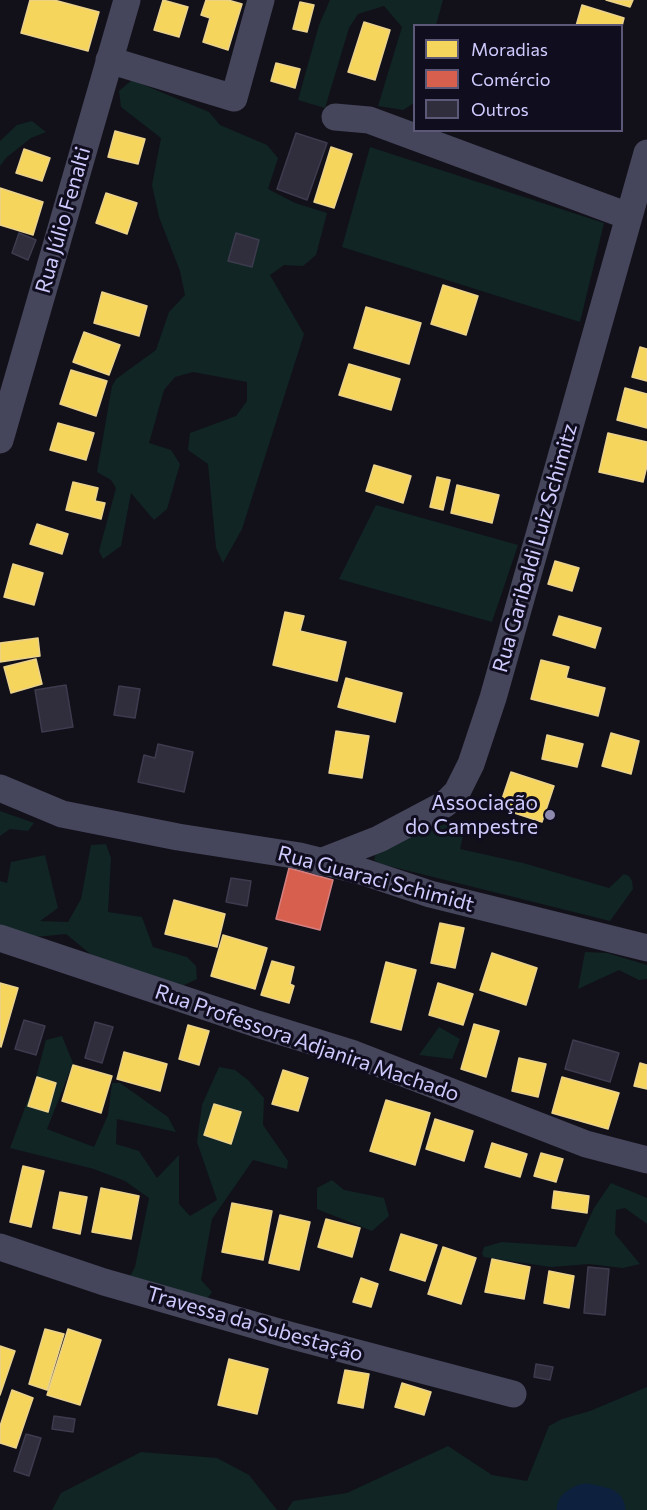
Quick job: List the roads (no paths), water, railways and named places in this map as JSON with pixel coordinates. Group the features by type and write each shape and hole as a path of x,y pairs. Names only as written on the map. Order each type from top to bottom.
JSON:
{"street":[{"name":"Rua Júlio Fenalti","path":"0,440 127,0"},
{"path":"109,60 234,98 261,0"},
{"path":"335,117 369,120 628,216"},
{"name":"Rua Garibaldi Luiz Schimitz","path":"320,862 379,839 445,804 457,792 471,764 493,698 647,153"},
{"name":"Rua Guaraci Schimidt","path":"0,788 62,814 178,837 300,856 364,872 430,894 647,948"},
{"name":"Rua Professora Adjanira Machado","path":"0,938 354,1054 586,1144 647,1160"},
{"name":"Travessa da Subestação","path":"0,1247 104,1282 254,1325 513,1394"}],"waterway":[{"path":"579,1510 586,1506 603,1510"}],"place":[{"name":"Associação do Campestre","path":"550,815"}]}
